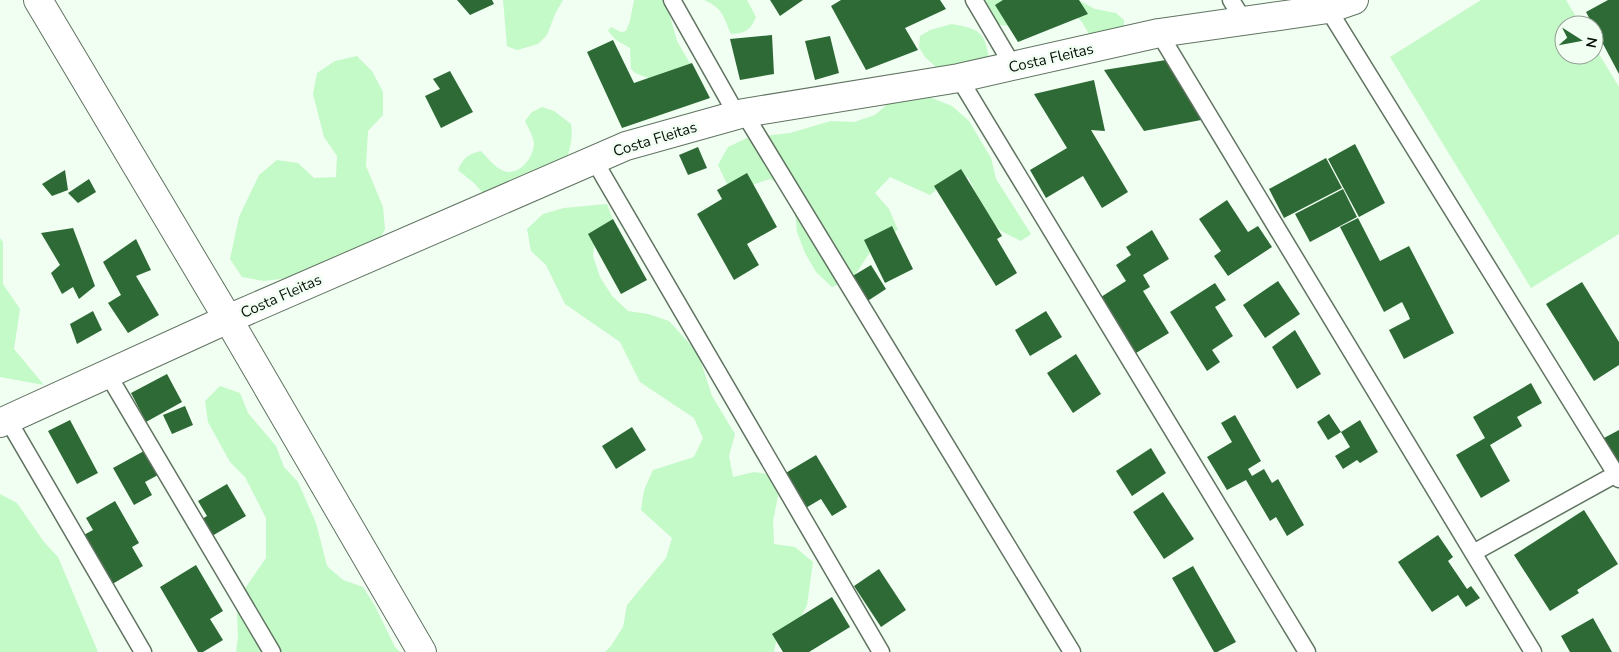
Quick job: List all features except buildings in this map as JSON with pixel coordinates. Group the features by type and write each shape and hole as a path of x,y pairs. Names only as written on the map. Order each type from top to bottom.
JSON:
{"main road":[{"path":"38,0 228,319 422,652"},
{"name":"Costa Fleitas","path":"3,417 626,146 740,114 959,78 1159,33 1238,10 1328,9 1354,0"}],"lane":[{"path":"672,0 740,114 1072,652"},
{"path":"974,0 1013,66"},
{"path":"1328,9 1617,476 1473,552"},
{"path":"1159,33 1533,652"},
{"path":"959,78 1307,652"},
{"path":"594,160 881,652"},
{"path":"107,373 272,652"},
{"path":"3,417 143,652"}],"green space":[{"path":"503,0 563,0 547,35 538,44 517,50 507,46"},
{"path":"634,0 666,0 677,41 691,65 651,79 635,73 631,69 630,48 616,40 608,31 611,27 621,32 626,31"},
{"path":"704,0 747,0 756,17 752,25 746,30 731,34 719,10"},
{"path":"982,0 1078,0 1095,9 1116,13 1124,20 1124,35 1093,41 1082,22 1074,14 1011,26 1001,25 991,21"},
{"path":"1481,0 1566,0 1575,15 1554,15 1554,65 1604,65 1604,62 1619,87 1619,234 1531,288 1390,57"},
{"path":"952,24 975,30 979,33 985,42 989,59 949,79 925,57 919,47 920,36 930,30"},
{"path":"357,56 372,71 383,92 383,115 368,131 366,166 383,207 385,229 374,251 332,260 288,278 264,281 242,277 230,259 239,217 259,175 277,160 298,163 314,178 336,177 337,156 324,137 313,94 317,73 335,61"},
{"path":"911,96 932,98 952,106 969,121 991,158 996,179 1031,234 1021,241 1001,231 987,216 968,177 947,181 930,195 890,177 875,193 889,209 898,230 878,240 853,278 832,287 816,272 805,253 797,232 790,190 770,179 748,186 727,184 718,165 728,147 747,138 790,133 831,121 854,122 875,115 891,101"},
{"path":"542,107 554,111 571,124 571,143 562,174 491,198 458,170 466,157 481,151 493,164 504,171 513,172 522,167 532,153 534,143 525,121 532,112"},
{"path":"607,204 615,225 595,234 593,256 600,277 612,296 628,311 648,314 669,321 698,353 712,396 735,434 729,456 733,477 754,472 774,475 778,496 773,521 774,544 795,547 813,562 807,605 797,625 777,637 774,652 605,652 623,627 627,605 666,558 672,538 641,510 644,490 653,470 694,457 703,438 694,418 640,382 620,342 565,304 546,265 531,251 527,229 543,214 564,208"},
{"path":"0,238 3,242 3,284 20,309 14,349 44,385 0,377"},
{"path":"220,386 240,393 248,413 276,446 284,467 298,482 316,523 327,566 343,580 363,587 375,606 395,647 400,652 236,652 238,637 237,615 241,594 266,558 266,518 245,477 230,462 208,422 205,401"},
{"path":"0,494 17,503 44,542 58,557 98,652 0,652"}]}
